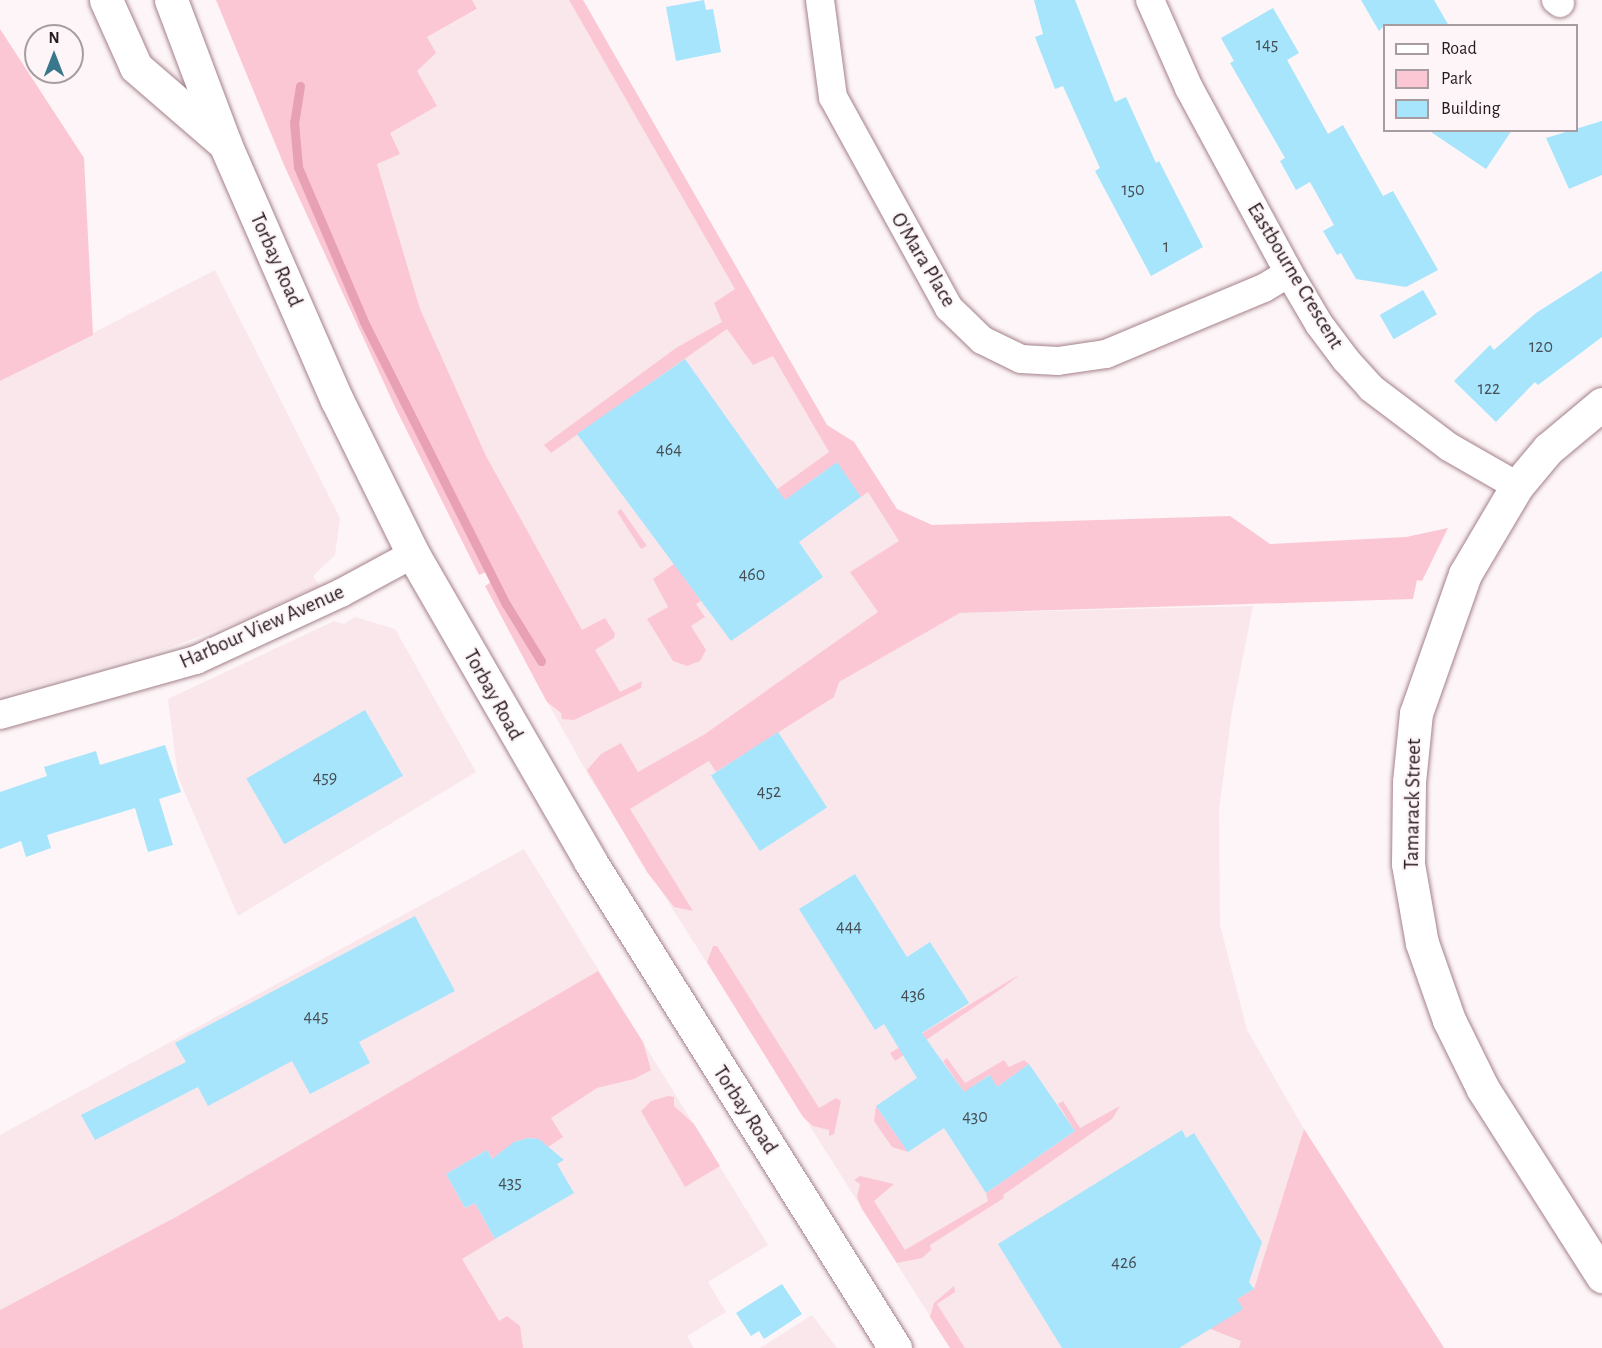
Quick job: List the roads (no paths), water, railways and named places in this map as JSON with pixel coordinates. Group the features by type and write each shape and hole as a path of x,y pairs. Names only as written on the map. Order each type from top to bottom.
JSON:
{"main road":[{"path":"106,0 136,67 225,144"},
{"name":"Torbay Road","path":"171,0 225,144 337,400 413,554 584,851 895,1348"},
{"name":"Tamarack Street","path":"1602,404 1548,449 1517,486 1465,574 1416,713 1409,782 1408,864 1422,943 1449,1020 1483,1089 1602,1276"}],"street":[{"name":"O'Mara Place","path":"820,0 833,97 949,308 982,340 1021,359 1058,361 1106,354 1264,288 1289,273"},
{"name":"Eastbourne Crescent","path":"1150,0 1189,88 1319,324 1371,388 1449,447 1517,486"},
{"name":"Harbour View Avenue","path":"0,715 196,660 341,593 413,554"}],"waterway":[{"path":"300,86 294,122 298,167 364,322 506,604 541,661"}]}
